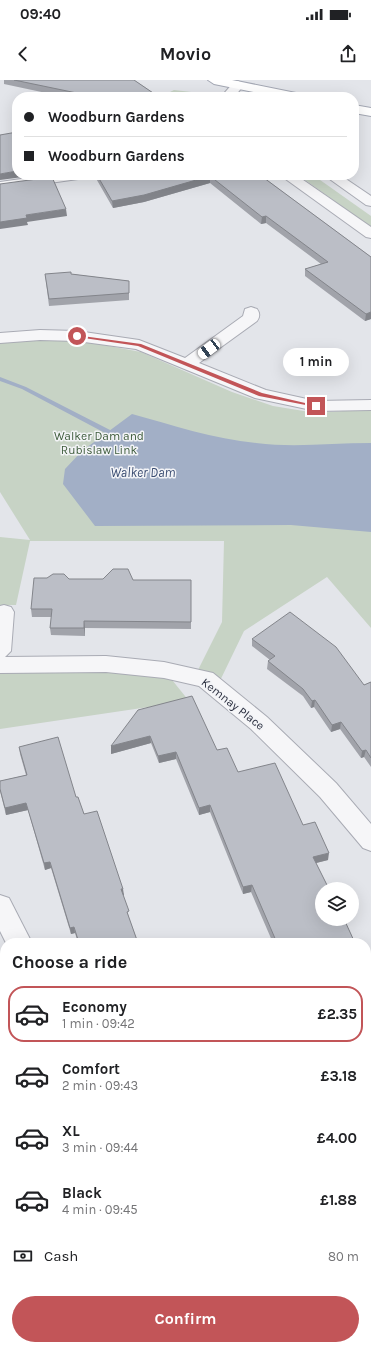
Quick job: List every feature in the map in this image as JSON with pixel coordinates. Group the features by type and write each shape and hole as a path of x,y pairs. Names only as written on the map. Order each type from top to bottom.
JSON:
{"main road":[{"path":"214,80 272,92"},
{"path":"359,110 371,112"}],"street":[{"path":"232,92 238,85"},
{"path":"0,186 43,180"},
{"path":"294,180 371,234"},
{"path":"338,180 371,202"},
{"path":"186,365 251,318 251,312"},
{"path":"0,338 40,335 77,336 139,345 261,394 316,406 371,405"},
{"path":"0,651 4,612"},
{"name":"Kemnay Place","path":"0,665 106,664 164,670 205,679 259,723 328,790 371,840"},
{"path":"0,906 16,938"}],"green space":[{"path":"174,90 191,92 170,92"},
{"path":"305,180 320,180 371,216 371,227"},
{"name":"Walker Dam and Rubislaw Link","path":"41,340 82,341 141,352 232,392 273,406 316,413 371,409 371,628 327,577 244,631 216,689 195,676 222,622 224,541 30,541 16,605 0,605 0,537 30,540 0,492 0,343"},
{"path":"0,665 164,670 189,701 0,729"}],"water":[{"name":"Walker Dam","path":"132,414 209,435 256,443 299,445 371,443 371,532 291,525 95,526 63,484 65,469 82,451"}],"building":[{"path":"14,80 134,80 152,92 72,92"},
{"path":"12,133 12,172 0,174 0,135"},
{"path":"30,180 53,180 66,209 26,215 27,218 0,222 0,184"},
{"path":"100,180 196,180 144,195 112,201"},
{"path":"215,180 267,180 371,257 371,312 366,314 305,269 328,262 266,216 262,217"},
{"path":"71,272 71,274 129,281 129,293 49,299 45,274"},
{"path":"113,569 128,569 133,580 191,580 191,622 84,621 84,628 50,628 52,609 31,609 34,578 47,578 53,574 64,574 69,579 103,579"},
{"path":"290,612 336,647 364,685 371,682 371,758 366,750 362,751 341,722 332,725 315,700 312,701 303,689 268,661 275,656 252,639"},
{"path":"192,696 217,750 227,748 238,772 275,763 303,825 315,822 329,853 313,857 326,882 315,882 315,926 347,926 353,938 275,938 252,885 243,887 210,805 199,808 176,752 158,756 150,736 111,746 138,710"},
{"path":"58,737 76,797 78,797 84,814 97,811 123,889 121,889 129,911 127,912 136,938 77,938 74,927 70,928 50,862 44,863 26,803 5,808 0,789 0,781 27,775 19,747"}],"waterway":[{"path":"0,379 24,388 108,431"}],"route":[{"path":"77,336 139,345 190,367 261,394 316,406"}]}
